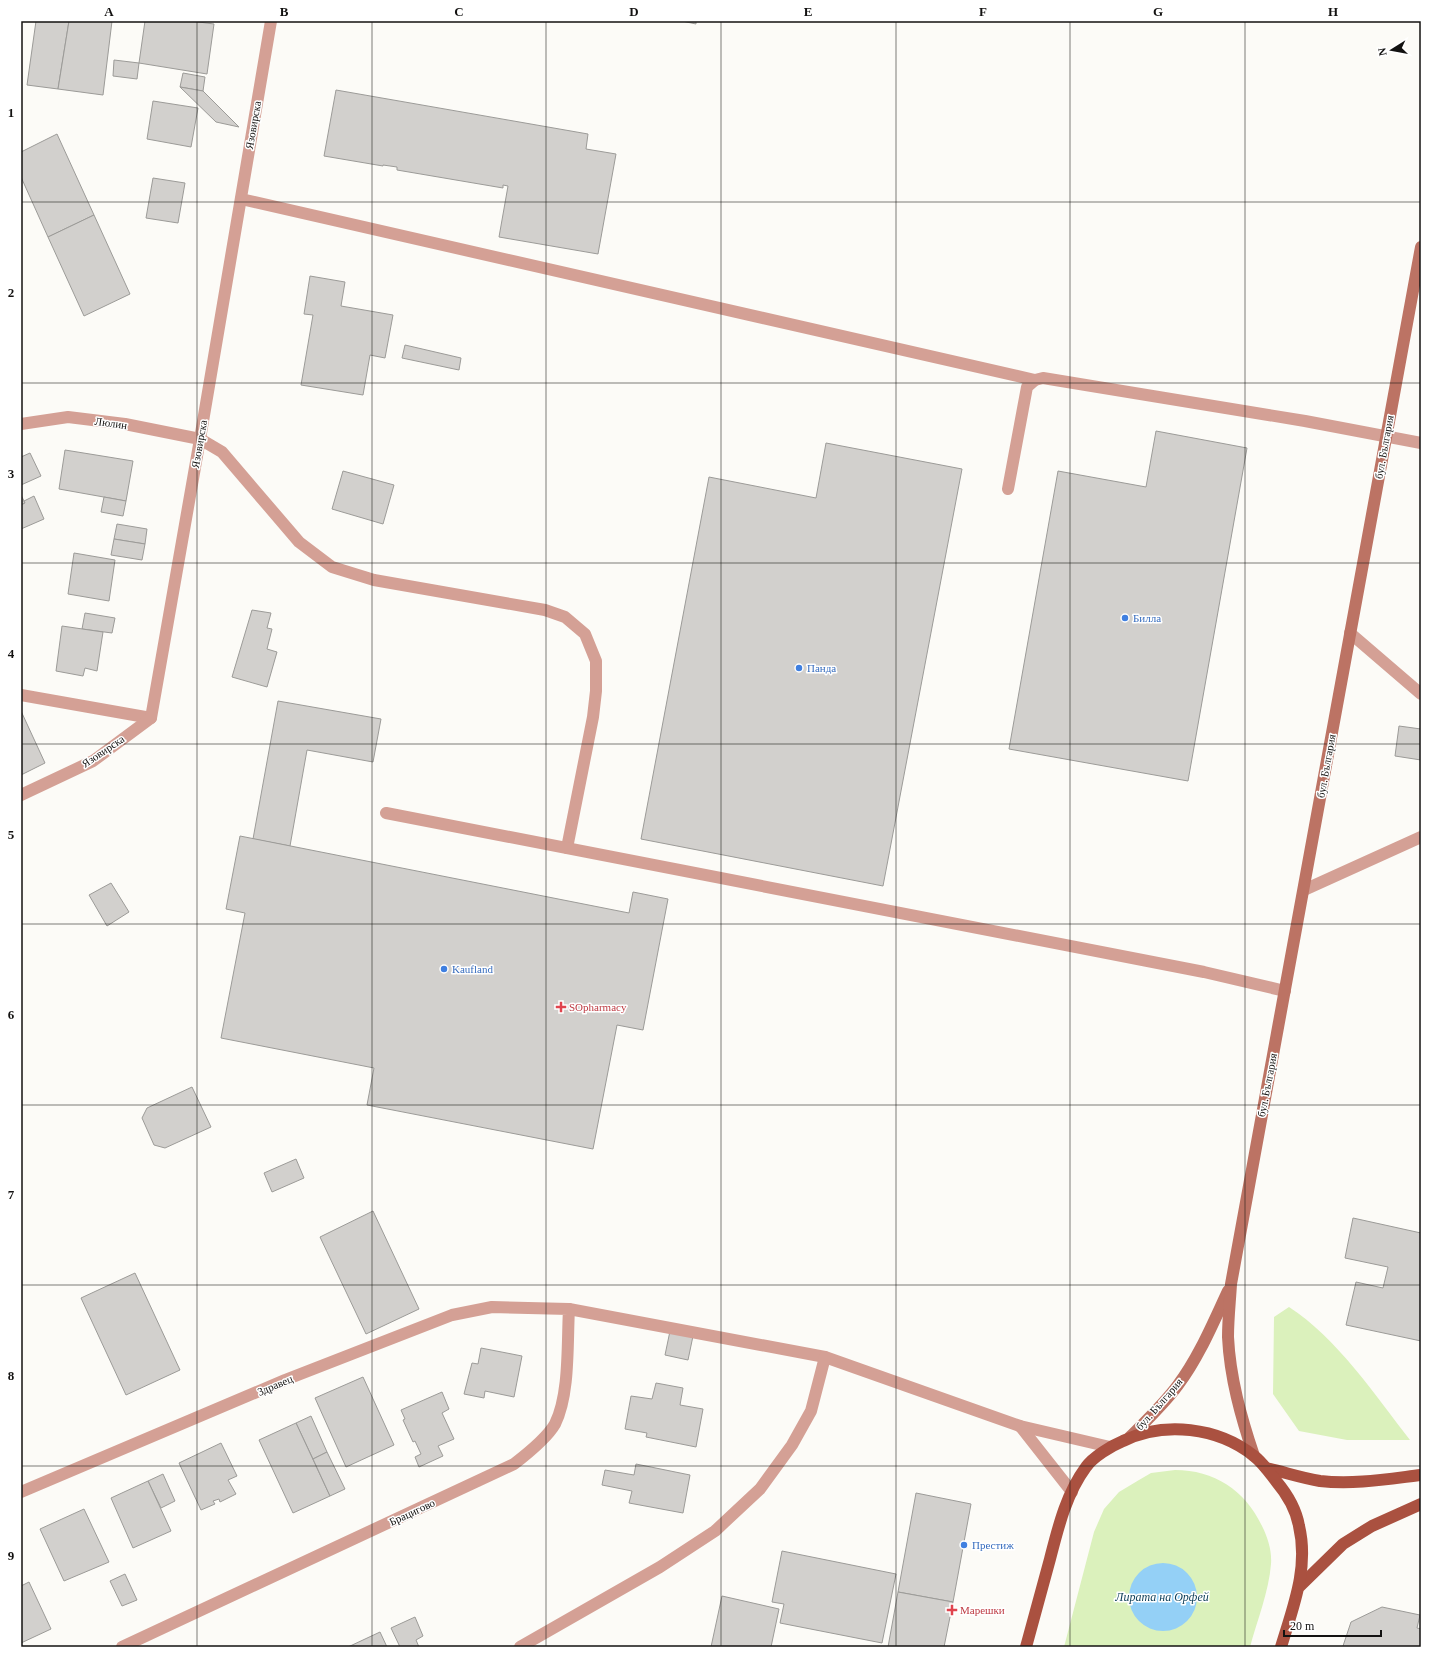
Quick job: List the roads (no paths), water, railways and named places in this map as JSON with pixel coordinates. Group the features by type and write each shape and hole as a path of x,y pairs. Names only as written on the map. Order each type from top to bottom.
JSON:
{"main road":[{"path":"1026,1647 1064,1509 1086,1466 1110,1447 1130,1437 1158,1430 1194,1430 1219,1436 1232,1442 1254,1456 1287,1494 1295,1510 1300,1527 1303,1565 1300,1586 1281,1647"},
{"path":"1266,1468 1308,1478 1337,1482 1372,1482 1421,1475"},
{"path":"1300,1586 1343,1544 1372,1526 1421,1504"}],"street":[{"name":"Язовирска","path":"21,795 93,761 151,718 271,21"},
{"path":"241,199 1035,380"},
{"name":"бул. България","path":"1254,1456 1238,1406 1228,1336 1231,1284 1421,247"},
{"path":"1008,489 1027,387 1035,380 1042,378 1421,443"},
{"name":"Люлин","path":"21,424 68,417 125,424 200,439 222,452 299,542 332,567 374,580 545,610 564,616 585,634 596,661 596,691 593,717 567,848"},
{"path":"1350,633 1421,694"},
{"path":"21,695 151,718"},
{"path":"386,813 1204,972 1285,991"},
{"path":"1304,890 1421,837"},
{"name":"бул. България","path":"1130,1437 1167,1399 1187,1372 1207,1336 1231,1284"},
{"name":"Здравец","path":"21,1492 285,1380 452,1315 492,1307 569,1309"},
{"path":"569,1309 825,1358 1020,1426 1110,1447"},
{"name":"Брацигово","path":"122,1647 514,1464 533,1450 554,1424 564,1399 569,1309"},
{"path":"520,1647 660,1567 714,1532 760,1490 792,1445 811,1411 825,1358"},
{"path":"1020,1426 1072,1492"}],"water":[{"name":"Лирата на Орфей","path":"1163,1563 1176,1566 1187,1573 1194,1584 1197,1597 1194,1610 1187,1621 1176,1628 1163,1631 1150,1628 1139,1621 1132,1610 1129,1597 1132,1584 1139,1573 1150,1566"}],"place":[{"name":"Билла","path":"1125,618"},
{"name":"Панда","path":"799,668"},
{"name":"Kaufland","path":"444,969"},
{"name":"SOpharmacy","path":"561,1007"},
{"name":"Престиж","path":"964,1545"},
{"name":"Марешки","path":"952,1610"}]}
